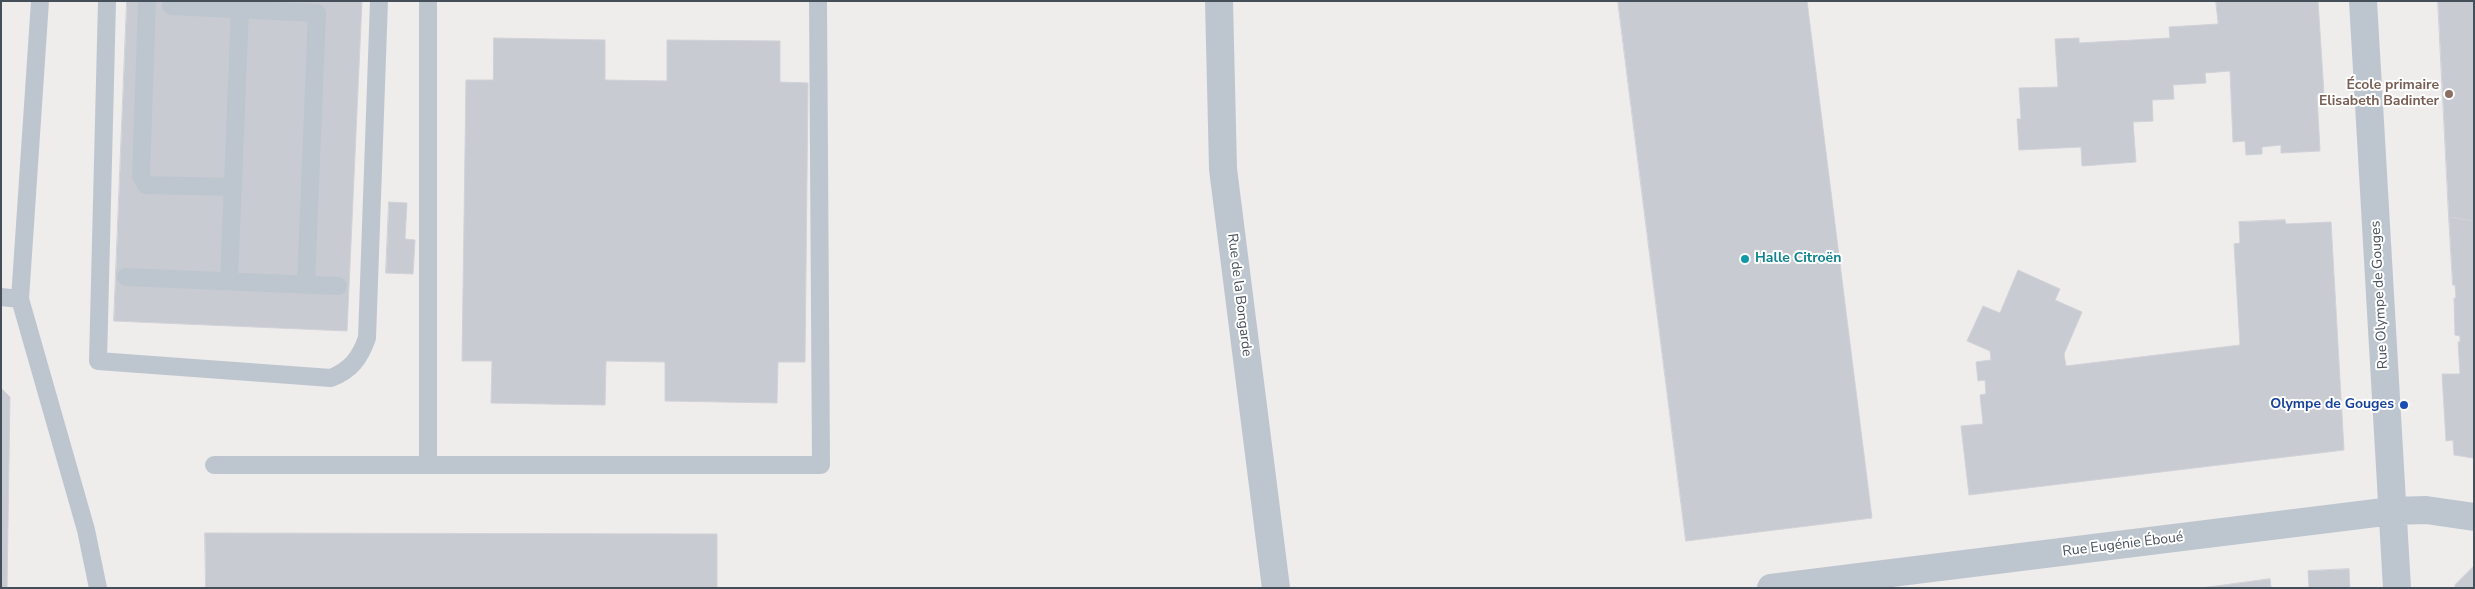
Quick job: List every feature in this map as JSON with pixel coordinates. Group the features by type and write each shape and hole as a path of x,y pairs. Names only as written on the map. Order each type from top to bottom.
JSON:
{"street":[{"name":"Rue de la Bongarde","path":"1220,1 1223,169 1276,588"},
{"name":"Rue Olympe de Gouges","path":"2363,1 2397,588"},
{"name":"Rue Eugénie Éboué","path":"1772,588 2392,511 2426,510 2474,517"}],"lane":[{"path":"40,1 20,299 86,530 98,588"},
{"path":"107,1 98,361 331,378 345,373 362,353 367,338 379,1"},
{"path":"148,1 141,176 146,185 233,187"},
{"path":"428,1 428,465"},
{"path":"214,465 821,465 818,1"},
{"path":"170,6 317,12 306,284"},
{"path":"229,281 240,9"},
{"path":"126,277 338,286"},
{"path":"1,297 20,299"}],"building":[{"path":"127,1 362,1 347,331 114,321"},
{"name":"Halle Citroën","path":"1618,1 1807,1 1872,518 1686,541"},
{"path":"2216,1 2318,1 2324,94 2317,95 2320,151 2281,153 2281,145 2262,147 2262,154 2246,155 2245,141 2233,142 2230,71 2205,73 2206,83 2173,85 2174,99 2152,100 2153,121 2133,122 2136,162 2082,166 2081,147 2019,150 2017,119 2021,119 2019,88 2058,87 2055,39 2079,38 2079,43 2170,38 2169,27 2218,24"},
{"name":"École primaire Elisabeth Badinter","path":"2438,1 2474,1 2474,221 2449,217"},
{"path":"494,38 605,40 605,80 667,81 667,40 780,41 780,82 808,83 805,362 778,362 777,403 665,401 665,362 606,361 605,405 491,403 492,361 462,361 466,80 493,80"},
{"path":"389,202 407,203 405,239 415,240 413,274 386,273"},
{"path":"2449,217 2474,221 2474,460 2473,458 2454,455 2453,440 2446,441 2442,374 2460,374 2458,342 2460,342 2460,336 2455,335 2454,298 2456,298 2455,285 2453,285"},
{"path":"2285,220 2286,224 2331,222 2344,450 1969,495 1961,426 1983,424 1980,395 1986,394 1985,380 1978,381 1976,362 1991,360 1990,351 1967,341 1983,306 2000,313 2018,270 2060,289 2055,300 2082,312 2064,354 2066,366 2240,345 2234,244 2240,243 2239,222"},
{"path":"1,388 10,397 7,588 1,588"},
{"path":"205,533 717,534 717,588 206,588"},
{"path":"2474,566 2474,588 2455,588 2455,585"},
{"path":"2349,569 2350,588 2309,588 2308,571"},
{"path":"2270,579 2271,588 2202,588"}],"place":[{"name":"École primaire Elisabeth Badinter","path":"2449,94"},
{"name":"Halle Citroën","path":"1745,259"},
{"name":"Olympe de Gouges","path":"2404,405"}]}
